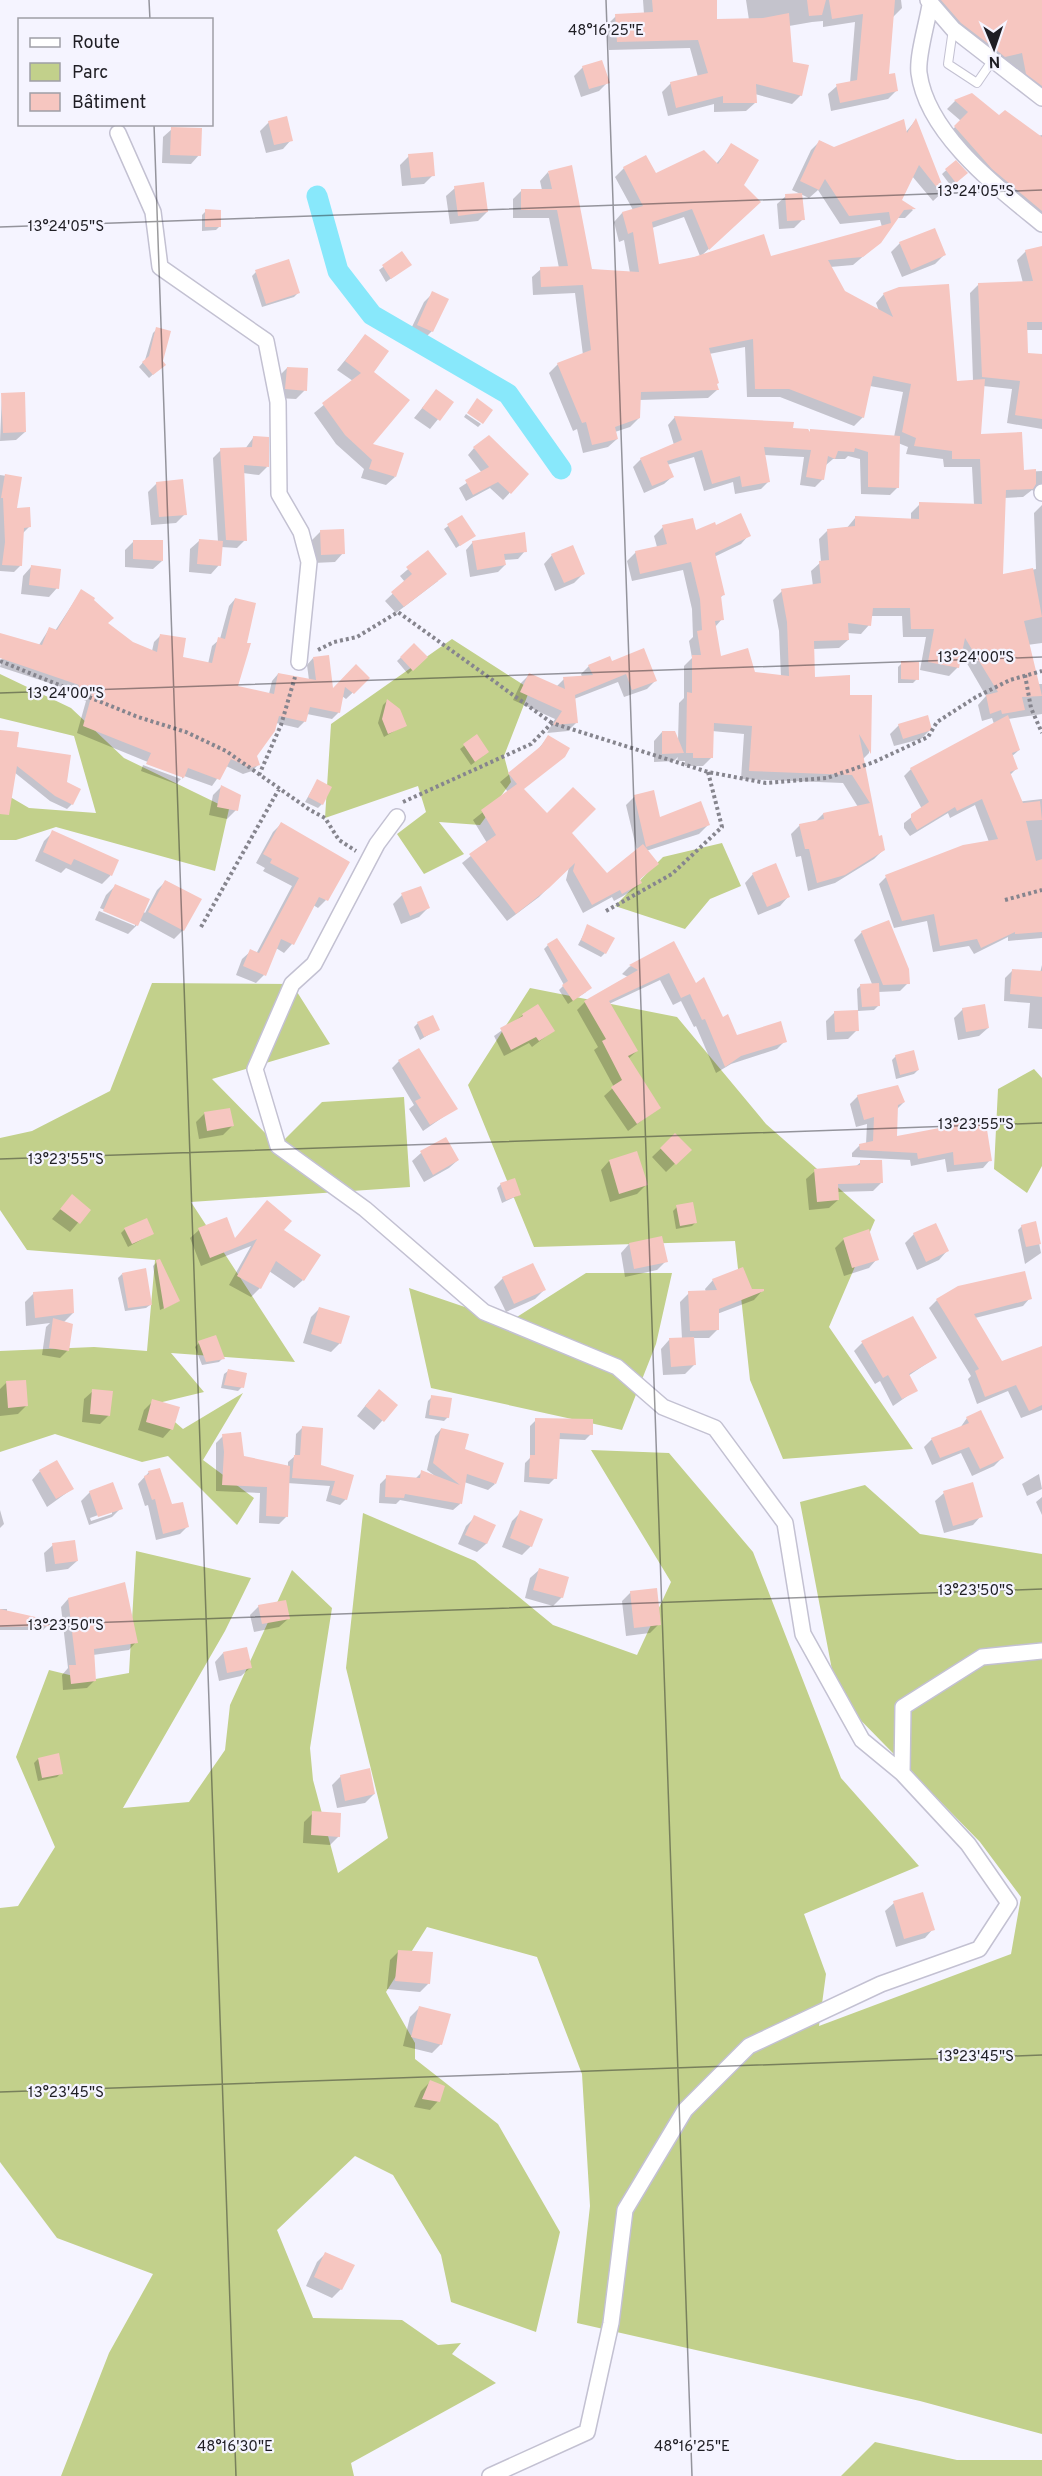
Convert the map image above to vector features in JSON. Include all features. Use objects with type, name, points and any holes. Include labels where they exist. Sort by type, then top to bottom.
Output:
[{"type":"street","points":[[929,3],[953,29],[1042,98]]},
{"type":"street","points":[[929,3],[918,72],[928,108],[996,189],[1042,224]]},
{"type":"street","points":[[118,133],[153,212],[160,267],[266,341],[278,402],[279,494],[302,532],[309,562],[299,662]]},
{"type":"street","points":[[397,817],[377,844],[314,964],[292,984],[255,1069],[278,1146],[365,1209],[483,1312],[617,1367],[663,1407],[715,1428],[785,1523],[803,1634],[862,1740],[902,1773],[968,1844],[1009,1903],[979,1949],[881,1984],[749,2046],[685,2110],[625,2210],[611,2323],[587,2432],[490,2476]]},
{"type":"street","points":[[902,1773],[903,1707],[982,1658],[1042,1651]]},
{"type":"lane","points":[[953,29],[948,64],[977,83],[992,61]]},
{"type":"path","points":[[259,775],[281,725],[299,662],[334,642],[373,629],[398,612],[552,723],[708,772],[766,783],[827,778],[874,762],[928,737],[940,719],[976,697],[1025,675],[1042,671]]},
{"type":"path","points":[[0,661],[138,717],[186,732],[226,751],[325,818],[339,840],[370,859]]},
{"type":"path","points":[[1025,675],[1031,708],[1042,734]]},
{"type":"path","points":[[397,817],[404,802],[531,744],[552,723]]},
{"type":"path","points":[[606,911],[672,874],[722,827],[708,772]]},
{"type":"path","points":[[201,927],[279,789]]},
{"type":"path","points":[[1005,900],[1042,890]]},
{"type":"green space","points":[[452,639],[530,689],[504,756],[511,782],[480,825],[439,822],[464,854],[424,874],[397,834],[426,812],[418,786],[325,818],[331,724]]},
{"type":"green space","points":[[0,674],[71,708],[124,758],[229,809],[215,871],[56,827],[16,840],[0,840],[0,791],[29,808],[96,813],[74,736],[0,718]]},
{"type":"green space","points":[[722,843],[741,886],[710,899],[685,929],[615,906],[663,857]]},
{"type":"green space","points":[[152,983],[292,984],[330,1044],[212,1079],[278,1146],[322,1102],[404,1097],[410,1187],[191,1202],[295,1362],[171,1353],[204,1392],[154,1404],[183,1429],[243,1393],[203,1460],[254,1498],[237,1525],[168,1456],[142,1462],[55,1434],[0,1452],[0,1351],[94,1347],[147,1351],[155,1260],[27,1250],[0,1210],[0,1138],[32,1131],[110,1091]]},
{"type":"green space","points":[[530,988],[677,1017],[766,1124],[875,1220],[829,1327],[913,1449],[783,1459],[750,1380],[735,1241],[534,1247],[468,1085]]},
{"type":"green space","points":[[1034,1069],[1042,1078],[1042,1166],[1027,1193],[994,1169],[998,1089]]},
{"type":"green space","points":[[586,1273],[672,1273],[656,1344],[622,1430],[431,1388],[409,1288],[509,1322]]},
{"type":"green space","points":[[591,1450],[669,1453],[753,1552],[841,1778],[919,1866],[804,1914],[826,1974],[819,2026],[1011,1954],[1021,1897],[980,1842],[837,1696],[800,1502],[865,1485],[920,1534],[1042,1554],[1042,2434],[920,2401],[577,2323],[590,2206],[582,2074],[537,1957],[427,1927],[386,1992],[415,2043],[415,2059],[498,2124],[560,2232],[536,2332],[451,2302],[441,2255],[393,2175],[355,2156],[277,2230],[313,2318],[402,2320],[438,2345],[461,2343],[452,2354],[496,2383],[351,2463],[354,2476],[61,2476],[109,2353],[153,2274],[57,2238],[0,2162],[0,1908],[18,1906],[55,1847],[16,1757],[49,1670],[90,1680],[129,1673],[136,1551],[251,1578],[225,1631],[123,1808],[189,1802],[225,1750],[230,1705],[292,1570],[332,1608],[310,1748],[313,1780],[338,1873],[388,1838],[346,1668],[363,1513],[475,1561],[553,1625],[637,1655],[671,1582]]},
{"type":"green space","points":[[875,2442],[957,2460],[1042,2460],[1042,2476],[841,2476]]},
{"type":"building","points":[[652,0],[717,0],[717,19],[763,18],[789,13],[793,62],[809,65],[802,96],[756,84],[757,103],[723,103],[723,96],[676,108],[670,82],[708,73],[698,40],[617,42],[615,14],[653,12]]},
{"type":"building","points":[[807,0],[826,0],[822,15],[809,16]]},
{"type":"building","points":[[829,0],[895,0],[889,74],[895,73],[898,91],[840,103],[836,84],[857,80],[863,14],[832,19]]},
{"type":"building","points":[[941,0],[1042,0],[1042,86],[1026,74],[1022,53],[1005,57],[994,48],[993,44],[990,45],[961,23]]},
{"type":"building","points":[[602,60],[610,83],[589,89],[582,66]]},
{"type":"building","points":[[972,93],[999,115],[1005,110],[1042,137],[1042,211],[992,169],[954,126],[968,112],[954,100]]},
{"type":"building","points":[[287,116],[293,141],[274,145],[268,121]]},
{"type":"building","points":[[916,118],[945,192],[942,194],[919,165],[902,200],[916,209],[904,210],[881,243],[863,257],[828,260],[845,291],[893,317],[883,293],[899,287],[949,284],[957,381],[985,379],[981,434],[1022,432],[1024,470],[1036,469],[1036,484],[1033,489],[1006,490],[1003,574],[1033,568],[1042,617],[1024,621],[1042,696],[1022,697],[1025,710],[1002,714],[1001,710],[990,714],[986,695],[998,692],[965,638],[959,668],[928,662],[934,629],[911,629],[910,608],[873,608],[871,626],[848,623],[849,640],[814,641],[815,677],[850,675],[850,695],[872,695],[871,754],[859,734],[879,836],[882,835],[885,850],[845,875],[817,883],[809,849],[805,849],[799,824],[824,819],[823,813],[870,803],[852,775],[749,771],[752,726],[714,723],[713,758],[693,758],[693,753],[686,753],[687,692],[692,693],[692,655],[701,655],[697,631],[702,630],[700,599],[691,562],[640,574],[635,551],[667,544],[662,525],[693,518],[696,530],[715,522],[716,525],[741,513],[751,536],[715,553],[725,595],[721,596],[724,620],[715,621],[721,656],[748,648],[755,672],[789,676],[787,622],[781,589],[821,583],[819,561],[829,560],[827,529],[855,526],[855,516],[919,519],[919,502],[982,504],[980,459],[952,459],[952,451],[914,446],[916,438],[902,432],[911,384],[873,376],[864,418],[789,389],[755,389],[753,339],[709,348],[719,390],[641,392],[640,418],[615,427],[618,439],[592,445],[586,422],[582,423],[557,363],[591,350],[583,285],[541,287],[540,267],[568,266],[557,210],[521,210],[521,189],[552,189],[548,171],[572,165],[592,269],[639,272],[633,232],[628,234],[622,212],[643,206],[623,167],[646,155],[656,173],[704,150],[718,164],[731,143],[759,160],[744,185],[761,202],[709,250],[692,209],[652,222],[659,264],[694,257],[764,234],[771,256],[891,223],[889,212],[849,216],[825,179],[819,190],[800,181],[819,140],[834,147],[904,119],[907,133]]},
{"type":"building","points":[[171,127],[202,128],[201,156],[170,155]]},
{"type":"building","points":[[433,152],[435,176],[411,178],[408,154]]},
{"type":"building","points":[[956,160],[968,173],[956,183],[945,169]]},
{"type":"building","points":[[484,182],[488,212],[458,216],[454,186]]},
{"type":"building","points":[[802,193],[805,220],[787,221],[785,194]]},
{"type":"building","points":[[205,209],[221,210],[221,227],[205,227]]},
{"type":"building","points":[[935,228],[946,255],[911,270],[899,242]]},
{"type":"building","points":[[1042,246],[1042,322],[1027,322],[1028,353],[1042,354],[1042,419],[1015,415],[1020,381],[982,377],[978,283],[1033,281],[1025,250]]},
{"type":"building","points":[[402,251],[412,265],[391,279],[382,265]]},
{"type":"building","points":[[289,259],[300,293],[266,304],[255,270]]},
{"type":"building","points":[[432,291],[449,299],[433,332],[417,325]]},
{"type":"building","points":[[156,327],[171,331],[163,361],[166,365],[153,375],[142,362],[149,356]]},
{"type":"building","points":[[365,334],[389,351],[374,372],[410,400],[373,444],[404,453],[396,477],[369,469],[372,460],[345,435],[322,403],[361,373],[345,361]]},
{"type":"building","points":[[287,367],[308,368],[307,391],[285,389]]},
{"type":"building","points":[[436,389],[454,402],[440,421],[422,408]]},
{"type":"building","points":[[25,392],[26,432],[3,433],[1,393]]},
{"type":"building","points":[[477,398],[493,410],[483,424],[467,413]]},
{"type":"building","points":[[674,416],[794,422],[793,428],[808,429],[810,432],[810,429],[900,436],[899,488],[868,487],[868,452],[855,448],[854,452],[838,451],[835,459],[828,456],[824,480],[806,477],[811,450],[764,447],[770,482],[742,487],[740,476],[712,484],[702,450],[667,461],[674,477],[652,486],[640,458],[682,440]]},
{"type":"building","points":[[489,435],[529,474],[511,494],[498,482],[473,495],[465,480],[489,467],[473,447]]},
{"type":"building","points":[[253,436],[269,437],[269,467],[244,465],[247,541],[226,540],[220,448],[252,447]]},
{"type":"building","points":[[5,474],[22,477],[17,508],[30,507],[31,527],[24,528],[22,566],[2,565],[5,542],[3,498],[1,498]]},
{"type":"building","points":[[183,479],[187,515],[159,517],[156,482]]},
{"type":"building","points":[[462,515],[476,536],[460,546],[447,524]]},
{"type":"building","points":[[344,529],[345,554],[321,555],[320,530]]},
{"type":"building","points":[[525,532],[527,552],[504,554],[506,565],[477,570],[472,541]]},
{"type":"building","points":[[199,539],[223,541],[221,566],[197,564]]},
{"type":"building","points":[[133,540],[163,540],[163,561],[133,559]]},
{"type":"building","points":[[573,545],[585,574],[564,583],[551,554]]},
{"type":"building","points":[[428,550],[447,574],[404,607],[391,592],[412,574],[406,567]]},
{"type":"building","points":[[31,565],[61,569],[59,589],[29,585]]},
{"type":"building","points":[[81,589],[95,598],[94,600],[114,618],[108,623],[133,642],[157,652],[160,634],[186,638],[183,657],[212,663],[218,637],[225,639],[235,598],[256,603],[247,643],[251,643],[238,686],[274,694],[278,673],[316,680],[313,657],[329,655],[333,688],[356,664],[370,678],[354,694],[345,687],[340,713],[310,707],[306,722],[279,716],[275,731],[257,756],[260,765],[250,768],[231,759],[220,780],[188,768],[184,778],[146,764],[151,753],[83,726],[92,694],[78,688],[79,685],[0,658],[0,633],[42,645],[49,627],[57,630]]},
{"type":"building","points":[[414,643],[428,657],[413,671],[400,657]]},
{"type":"building","points":[[644,648],[657,681],[632,690],[626,674],[575,695],[578,723],[553,725],[562,711],[520,692],[529,673],[565,689],[563,677],[593,675],[588,665],[610,656],[612,661]]},
{"type":"building","points":[[901,661],[919,662],[919,680],[901,679]]},
{"type":"building","points":[[387,699],[400,709],[407,726],[388,734],[382,719]]},
{"type":"building","points":[[928,715],[932,730],[903,739],[898,724]]},
{"type":"building","points":[[1008,715],[1020,750],[1012,753],[1018,769],[1010,772],[1023,803],[1040,801],[1042,820],[1026,821],[1036,861],[1042,859],[1042,932],[1015,934],[1015,932],[981,948],[977,939],[940,946],[934,914],[902,921],[885,875],[963,845],[998,839],[982,799],[957,811],[955,807],[917,830],[911,820],[911,814],[929,802],[910,768]]},
{"type":"building","points":[[0,730],[19,732],[17,747],[71,755],[67,782],[81,789],[73,805],[55,796],[17,766],[9,815],[0,814]]},
{"type":"building","points":[[662,731],[675,731],[684,753],[662,754]]},
{"type":"building","points":[[477,734],[489,752],[475,762],[463,744]]},
{"type":"building","points":[[548,735],[570,748],[565,757],[524,789],[547,813],[573,787],[596,809],[572,833],[607,873],[643,844],[659,864],[640,879],[642,883],[622,894],[620,890],[592,905],[573,871],[575,863],[549,888],[516,914],[469,854],[496,835],[481,810],[517,784],[508,773],[541,746]]},
{"type":"building","points":[[317,779],[332,787],[323,805],[308,797]]},
{"type":"building","points":[[221,785],[241,795],[238,811],[217,807]]},
{"type":"building","points":[[654,790],[660,817],[701,801],[710,825],[646,847],[634,795]]},
{"type":"building","points":[[281,822],[350,862],[328,901],[319,897],[294,945],[281,939],[266,976],[243,966],[250,949],[259,953],[299,878],[270,863],[272,859],[263,854]]},
{"type":"building","points":[[52,830],[119,860],[112,876],[74,859],[71,865],[43,852]]},
{"type":"building","points":[[776,863],[790,897],[767,907],[752,873]]},
{"type":"building","points":[[165,880],[202,899],[184,931],[148,912]]},
{"type":"building","points":[[115,884],[150,899],[138,926],[103,911]]},
{"type":"building","points":[[421,886],[430,908],[410,916],[401,893]]},
{"type":"building","points":[[889,920],[909,969],[910,984],[883,985],[861,931]]},
{"type":"building","points":[[587,924],[615,938],[606,954],[581,940]]},
{"type":"building","points":[[557,938],[592,988],[573,1001],[562,985],[568,981],[547,944]]},
{"type":"building","points":[[674,941],[696,983],[704,977],[723,1017],[728,1014],[737,1035],[781,1021],[787,1042],[741,1056],[725,1067],[705,1019],[702,1020],[690,994],[681,998],[669,973],[609,1001],[638,1051],[628,1056],[661,1108],[637,1124],[611,1087],[622,1080],[602,1041],[606,1039],[584,1001],[638,970],[629,965]]},
{"type":"building","points":[[1012,969],[1042,971],[1042,997],[1010,994]]},
{"type":"building","points":[[879,983],[880,1006],[862,1007],[860,984]]},
{"type":"building","points":[[538,1004],[555,1031],[539,1041],[536,1037],[511,1050],[500,1028],[523,1016],[522,1014]]},
{"type":"building","points":[[985,1004],[989,1028],[966,1032],[962,1008]]},
{"type":"building","points":[[858,1010],[859,1031],[835,1032],[834,1011]]},
{"type":"building","points":[[433,1015],[440,1030],[424,1037],[417,1022]]},
{"type":"building","points":[[419,1048],[458,1109],[430,1125],[415,1101],[421,1098],[398,1060]]},
{"type":"building","points":[[914,1050],[919,1070],[900,1075],[895,1055]]},
{"type":"building","points":[[898,1085],[905,1102],[898,1105],[897,1136],[950,1126],[950,1121],[985,1117],[992,1161],[954,1165],[953,1152],[918,1159],[917,1153],[860,1150],[859,1144],[873,1141],[874,1117],[864,1120],[857,1095]]},
{"type":"building","points":[[230,1108],[234,1126],[207,1131],[204,1112]]},
{"type":"building","points":[[675,1133],[692,1150],[676,1165],[660,1148]]},
{"type":"building","points":[[446,1137],[459,1160],[433,1175],[420,1151]]},
{"type":"building","points":[[637,1151],[648,1185],[619,1194],[609,1160]]},
{"type":"building","points":[[860,1160],[882,1160],[883,1183],[838,1184],[839,1200],[817,1202],[814,1169],[860,1165]]},
{"type":"building","points":[[515,1178],[521,1195],[506,1200],[500,1183]]},
{"type":"building","points":[[72,1194],[91,1210],[80,1224],[60,1209]]},
{"type":"building","points":[[267,1200],[292,1221],[284,1230],[321,1255],[304,1281],[276,1261],[261,1289],[237,1276],[257,1239],[210,1258],[198,1228],[227,1217],[235,1238]]},
{"type":"building","points":[[693,1202],[697,1223],[680,1226],[676,1205]]},
{"type":"building","points":[[147,1218],[154,1234],[132,1244],[124,1228]]},
{"type":"building","points":[[1036,1221],[1041,1244],[1026,1247],[1021,1225]]},
{"type":"building","points":[[936,1223],[949,1251],[926,1262],[913,1233]]},
{"type":"building","points":[[869,1229],[879,1260],[852,1268],[843,1238]]},
{"type":"building","points":[[662,1236],[668,1262],[634,1269],[629,1243]]},
{"type":"building","points":[[160,1259],[180,1301],[164,1309],[156,1260]]},
{"type":"building","points":[[533,1263],[546,1290],[514,1304],[502,1277]]},
{"type":"building","points":[[743,1267],[752,1289],[764,1289],[764,1291],[719,1309],[719,1330],[690,1331],[688,1291],[717,1290],[712,1279]]},
{"type":"building","points":[[146,1268],[152,1305],[128,1308],[122,1273]]},
{"type":"building","points":[[1025,1271],[1032,1299],[974,1314],[1002,1361],[1042,1346],[1042,1405],[1029,1411],[1016,1385],[985,1397],[975,1371],[979,1369],[936,1299],[958,1286]]},
{"type":"building","points":[[73,1289],[74,1313],[35,1318],[33,1292]]},
{"type":"building","points":[[319,1307],[350,1316],[341,1344],[311,1334]]},
{"type":"building","points":[[913,1316],[937,1358],[909,1374],[918,1391],[902,1399],[888,1375],[883,1378],[861,1341]]},
{"type":"building","points":[[53,1318],[73,1324],[69,1351],[49,1348]]},
{"type":"building","points":[[216,1335],[225,1359],[206,1362],[198,1341]]},
{"type":"building","points":[[694,1337],[696,1365],[671,1367],[669,1338]]},
{"type":"building","points":[[228,1369],[247,1373],[244,1388],[224,1385]]},
{"type":"building","points":[[26,1380],[28,1406],[8,1408],[6,1381]]},
{"type":"building","points":[[92,1389],[113,1391],[110,1416],[90,1414]]},
{"type":"building","points":[[379,1389],[398,1405],[384,1422],[365,1406]]},
{"type":"building","points":[[431,1395],[452,1398],[449,1418],[429,1415]]},
{"type":"building","points":[[152,1399],[180,1407],[173,1430],[146,1422]]},
{"type":"building","points":[[981,1410],[1004,1458],[980,1469],[969,1447],[940,1458],[931,1438],[969,1423],[966,1417]]},
{"type":"building","points":[[535,1418],[593,1419],[593,1435],[560,1433],[557,1479],[529,1477],[530,1455],[535,1455]]},
{"type":"building","points":[[302,1426],[323,1428],[321,1465],[354,1475],[347,1500],[331,1495],[335,1481],[292,1478],[294,1455],[300,1455]]},
{"type":"building","points":[[441,1428],[469,1434],[465,1449],[504,1463],[496,1484],[467,1474],[462,1504],[405,1494],[404,1498],[385,1497],[386,1475],[420,1478],[421,1470],[460,1485],[433,1463]]},
{"type":"building","points":[[241,1432],[244,1456],[290,1466],[288,1517],[266,1516],[267,1487],[222,1485],[224,1452],[222,1434]]},
{"type":"building","points":[[57,1460],[74,1489],[56,1499],[39,1470]]},
{"type":"building","points":[[160,1468],[172,1504],[183,1502],[189,1527],[163,1534],[155,1499],[152,1500],[144,1476],[149,1474],[148,1471]]},
{"type":"building","points":[[113,1482],[123,1509],[98,1517],[89,1491]]},
{"type":"building","points":[[973,1482],[983,1517],[953,1526],[943,1491]]},
{"type":"building","points":[[520,1510],[543,1519],[532,1547],[510,1538]]},
{"type":"building","points":[[474,1515],[496,1525],[487,1544],[465,1535]]},
{"type":"building","points":[[75,1540],[78,1561],[55,1564],[52,1543]]},
{"type":"building","points":[[539,1568],[569,1577],[563,1598],[533,1590]]},
{"type":"building","points":[[125,1582],[138,1643],[94,1649],[96,1681],[71,1684],[69,1665],[76,1665],[68,1598]]},
{"type":"building","points":[[657,1588],[661,1625],[634,1628],[630,1591]]},
{"type":"building","points":[[286,1600],[290,1619],[262,1624],[258,1605]]},
{"type":"building","points":[[0,1609],[49,1620],[49,1626],[0,1627]]},
{"type":"building","points":[[247,1647],[252,1668],[227,1673],[223,1652]]},
{"type":"building","points":[[59,1753],[63,1774],[42,1778],[38,1758]]},
{"type":"building","points":[[370,1768],[375,1794],[345,1801],[340,1775]]},
{"type":"building","points":[[312,1811],[341,1813],[340,1837],[311,1835]]},
{"type":"building","points":[[923,1892],[935,1930],[904,1939],[893,1901]]},
{"type":"building","points":[[398,1950],[433,1952],[430,1984],[395,1981]]},
{"type":"building","points":[[419,2006],[451,2014],[442,2045],[411,2037]]},
{"type":"building","points":[[430,2080],[445,2086],[440,2102],[422,2099]]},
{"type":"building","points":[[325,2252],[355,2265],[342,2290],[314,2277]]},
{"type":"waterway","points":[[317,196],[338,271],[372,315],[508,394],[561,469]]}]
